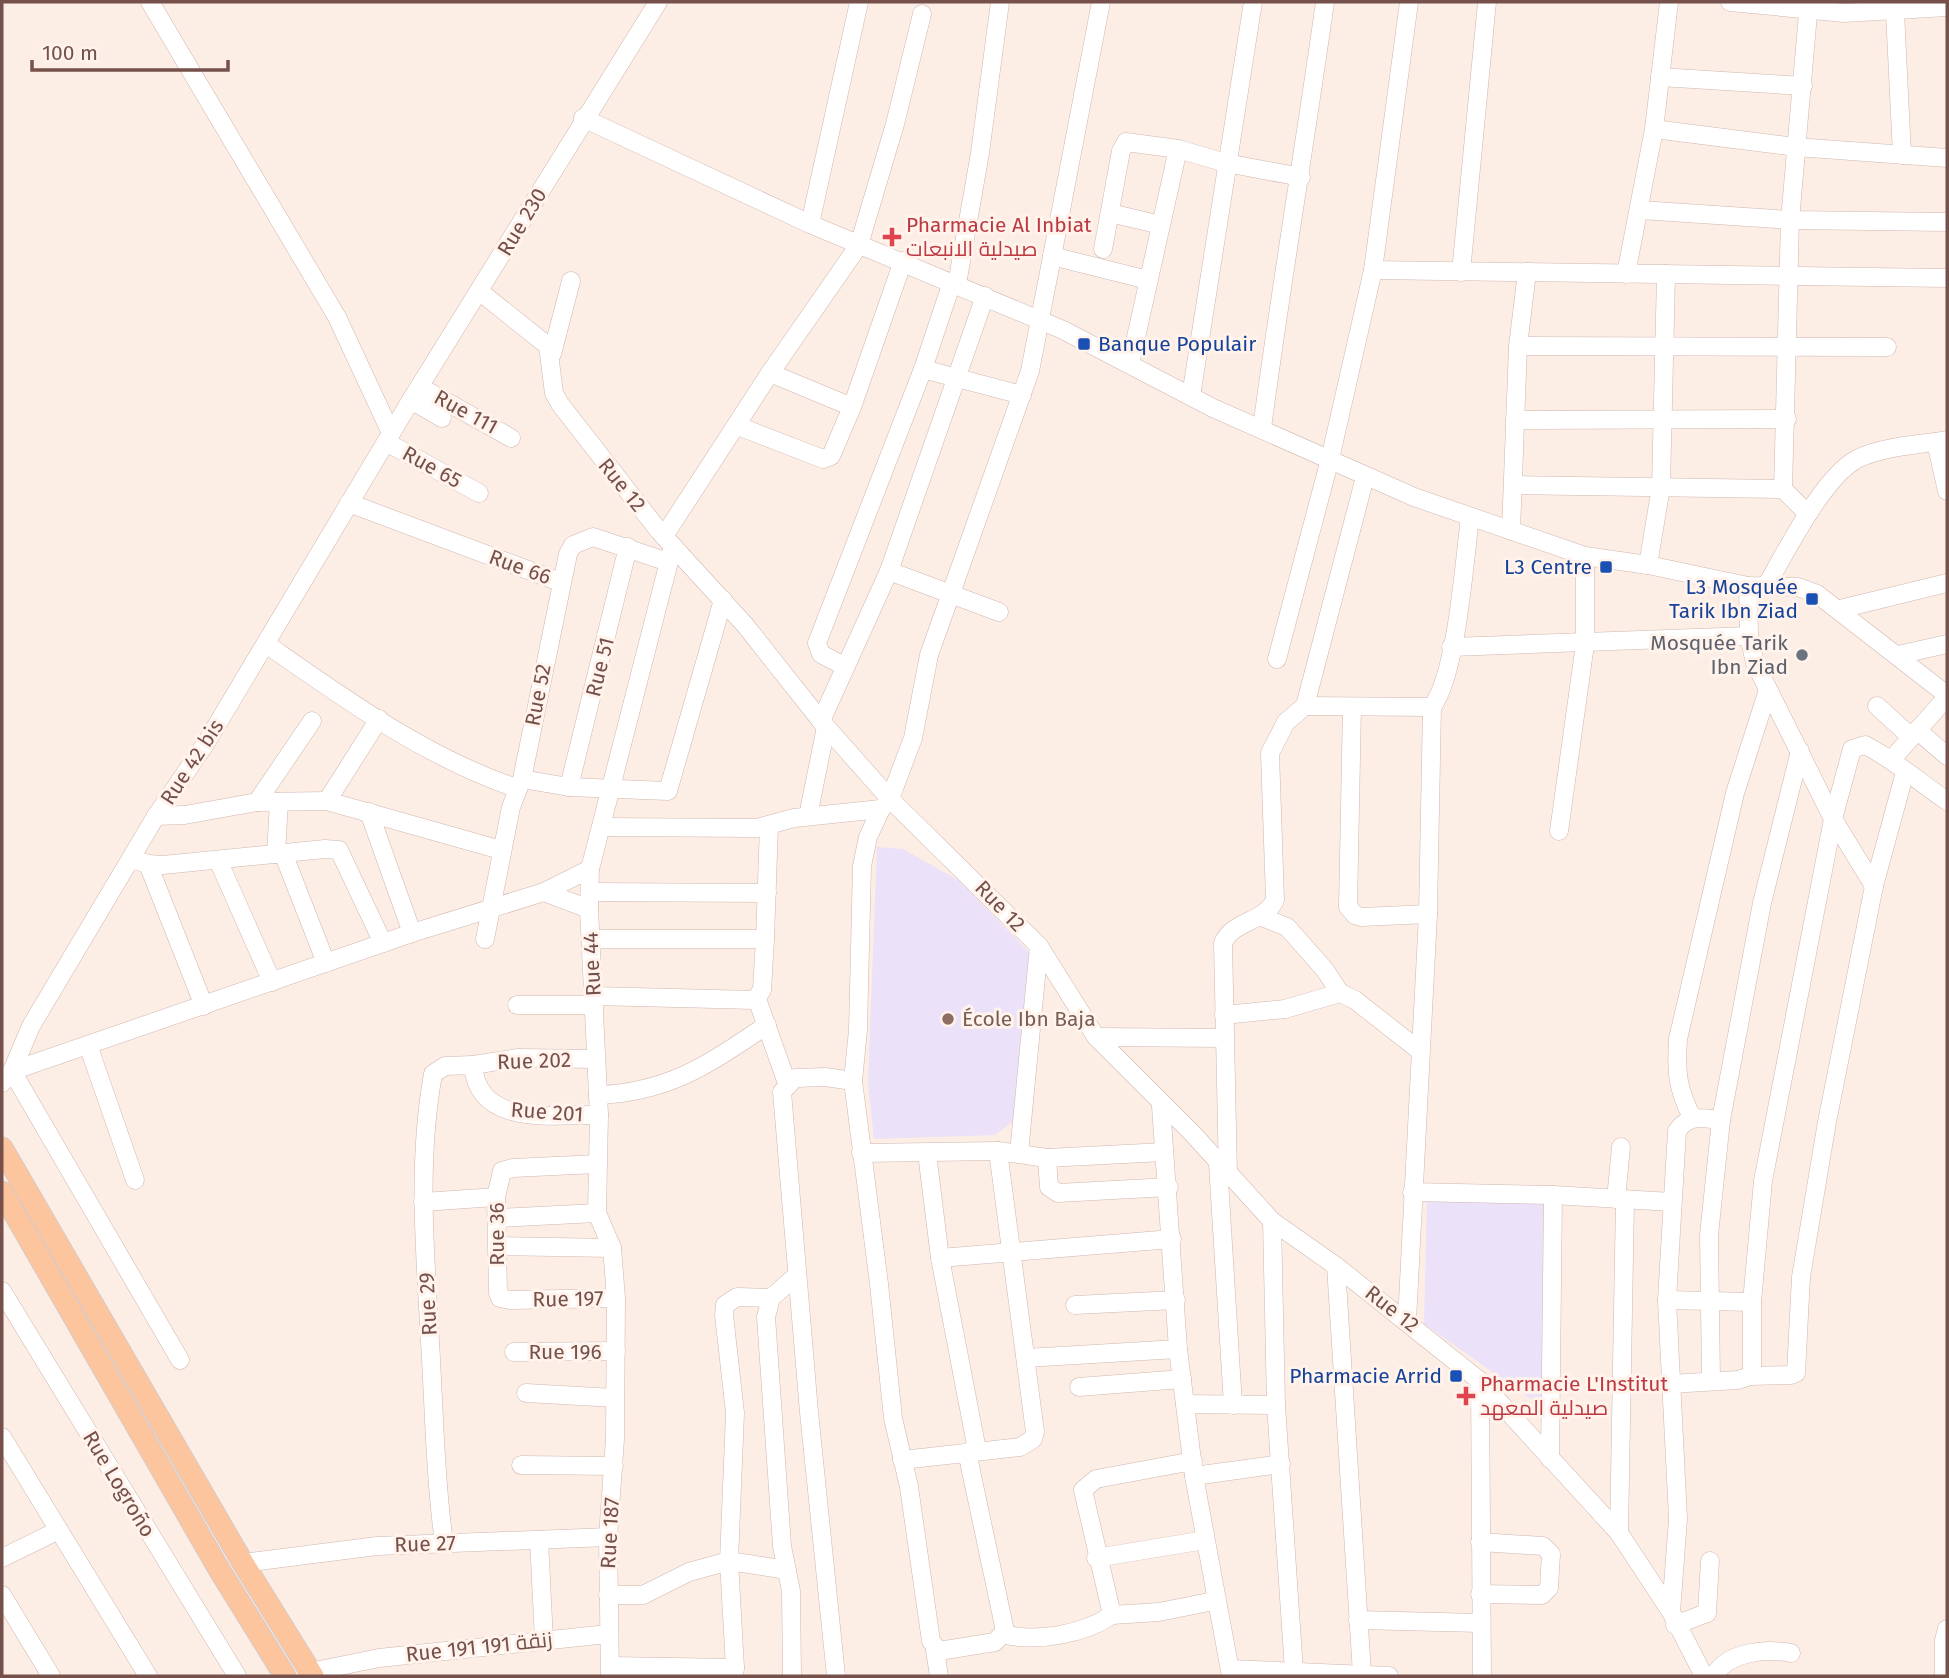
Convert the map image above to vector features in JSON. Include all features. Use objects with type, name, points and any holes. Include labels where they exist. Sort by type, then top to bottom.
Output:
[{"type":"main road","points":[[2,1149],[243,1563],[311,1674]]},
{"type":"main road","points":[[2,1192],[220,1571],[285,1676]]},
{"type":"street","points":[[150,2],[337,317],[388,437]]},
{"type":"street","name":"Rue 230","points":[[388,437],[583,118],[658,2]]},
{"type":"street","points":[[810,224],[859,2]]},
{"type":"street","points":[[845,666],[821,654],[817,643],[954,283],[980,153],[1000,2]]},
{"type":"street","points":[[939,1676],[931,1642],[909,1487],[893,1418],[853,1081],[858,1030],[862,866],[868,837],[886,804],[914,738],[929,654],[1030,371],[1101,2]]},
{"type":"street","points":[[1191,396],[1253,2]]},
{"type":"street","points":[[1262,428],[1283,269],[1301,177],[1325,2]]},
{"type":"street","points":[[1277,659],[1330,459],[1373,271],[1409,2]]},
{"type":"street","points":[[1461,272],[1487,2]]},
{"type":"street","points":[[1626,274],[1654,129],[1669,2]]},
{"type":"street","points":[[1730,2],[1895,12],[1947,7]]},
{"type":"street","points":[[1783,489],[1787,419],[1790,220],[1809,6]]},
{"type":"street","points":[[1895,12],[1902,155]]},
{"type":"street","name":"Rue 44","points":[[614,1394],[616,1298],[611,1248],[597,1213],[599,1115],[590,869],[668,548],[770,373],[859,245],[895,124],[922,14]]},
{"type":"street","points":[[1660,76],[1803,86]]},
{"type":"street","points":[[583,118],[810,224],[1040,320],[1191,396],[1365,477],[1470,518],[1585,556],[1648,565],[1748,586],[1798,587],[1817,594],[1840,609],[1947,696],[1914,734],[1899,765],[1827,1122],[1801,1277],[1796,1373],[1791,1376],[1750,1376],[1738,1380],[1711,1379],[1670,1384]]},
{"type":"street","points":[[1654,129],[1796,147],[1947,158]]},
{"type":"street","points":[[1103,249],[1124,144],[1178,149],[1226,163],[1301,177]]},
{"type":"street","points":[[1130,364],[1178,149]]},
{"type":"street","points":[[1640,210],[1790,220],[1947,222]]},
{"type":"street","points":[[1110,213],[1161,225]]},
{"type":"street","points":[[1052,256],[1148,280]]},
{"type":"street","points":[[738,426],[825,459],[833,453],[903,261]]},
{"type":"street","points":[[1373,271],[1947,278]]},
{"type":"street","points":[[1511,531],[1518,346],[1527,272]]},
{"type":"street","points":[[1648,565],[1661,487],[1666,274]]},
{"type":"street","points":[[552,354],[571,281]]},
{"type":"street","points":[[479,291],[541,337],[552,354]]},
{"type":"street","points":[[808,816],[823,724],[845,666],[889,571],[985,296]]},
{"type":"street","points":[[1518,346],[1887,347]]},
{"type":"street","name":"Rue 12","points":[[552,354],[554,393],[578,430],[668,548],[723,600],[886,804],[1039,946],[1096,1037],[1161,1106],[1193,1134],[1272,1221],[1336,1266],[1480,1381],[1619,1533],[1673,1619],[1704,1676]]},
{"type":"street","points":[[923,369],[1022,395]]},
{"type":"street","points":[[770,373],[852,407]]},
{"type":"street","points":[[415,393],[442,418]]},
{"type":"street","name":"Rue 111","points":[[415,393],[511,438]]},
{"type":"street","points":[[1515,420],[1787,419]]},
{"type":"street","name":"Rue 65","points":[[388,437],[479,493]]},
{"type":"street","name":"Rue 42 bis","points":[[7,1077],[31,1026],[139,861],[156,816],[266,644],[388,437]]},
{"type":"street","points":[[1766,586],[1808,514],[1845,468],[1857,459],[1942,441],[1947,491]]},
{"type":"street","points":[[1233,1405],[1223,1169],[1223,943],[1231,931],[1262,917],[1271,908],[1277,894],[1270,752],[1286,722],[1305,706],[1365,477]]},
{"type":"street","points":[[1514,485],[1783,489],[1808,514]]},
{"type":"street","name":"Rue 66","points":[[349,503],[560,582],[570,549],[580,541],[593,537],[628,547],[668,548]]},
{"type":"street","points":[[1407,1321],[1428,914],[1432,707],[1442,689],[1451,647],[1470,518]]},
{"type":"street","name":"Rue 51","points":[[569,787],[600,671],[628,547]]},
{"type":"street","points":[[1559,831],[1586,644],[1585,556]]},
{"type":"street","points":[[889,571],[999,612]]},
{"type":"street","name":"Rue 52","points":[[491,909],[501,850],[519,783],[560,582]]},
{"type":"street","points":[[1840,609],[1947,583]]},
{"type":"street","points":[[1748,586],[1749,636],[1755,663],[1833,819],[1874,886]]},
{"type":"street","points":[[266,644],[446,760],[519,783],[663,793],[671,787],[723,600]]},
{"type":"street","points":[[1451,647],[1749,636]]},
{"type":"street","points":[[1898,655],[1947,644]]},
{"type":"street","points":[[1692,1117],[1679,1094],[1676,1074],[1678,1039],[1735,793],[1768,690]]},
{"type":"street","points":[[1305,706],[1432,707]]},
{"type":"street","points":[[1877,706],[1947,756]]},
{"type":"street","points":[[1352,707],[1348,907],[1350,912],[1362,917],[1428,914]]},
{"type":"street","points":[[327,801],[379,719]]},
{"type":"street","points":[[257,802],[312,721]]},
{"type":"street","points":[[1750,1376],[1752,1302],[1763,1181],[1833,819],[1852,749],[1865,745],[1899,765],[1947,801]]},
{"type":"street","points":[[1711,1379],[1709,1235],[1721,1120],[1762,903],[1800,751]]},
{"type":"street","points":[[156,816],[185,815],[257,802],[327,801],[501,850]]},
{"type":"street","points":[[279,802],[279,853],[326,963]]},
{"type":"street","points":[[602,827],[745,829],[886,804]]},
{"type":"street","points":[[369,812],[412,933]]},
{"type":"street","points":[[757,999],[762,990],[769,825]]},
{"type":"street","points":[[204,1006],[139,861],[218,860],[325,849],[342,853],[383,943]]},
{"type":"street","points":[[218,860],[272,982]]},
{"type":"street","points":[[180,1360],[7,1077],[88,1045],[412,933],[544,892],[590,869]]},
{"type":"street","points":[[544,892],[590,900],[767,893]]},
{"type":"street","points":[[485,939],[491,909]]},
{"type":"street","points":[[1262,917],[1287,927],[1325,970],[1340,993],[1355,1000],[1420,1051]]},
{"type":"street","points":[[591,939],[765,939]]},
{"type":"street","points":[[1019,1153],[1039,946]]},
{"type":"street","points":[[1224,1015],[1285,1009],[1340,993]]},
{"type":"street","points":[[757,999],[788,1083]]},
{"type":"street","points":[[517,1005],[757,999]]},
{"type":"street","points":[[598,1095],[636,1093],[670,1082],[713,1060],[767,1025]]},
{"type":"street","points":[[1096,1037],[1224,1038]]},
{"type":"street","points":[[88,1045],[135,1180]]},
{"type":"street","name":"Rue 202","points":[[472,1065],[518,1058],[596,1059]]},
{"type":"street","name":"Rue 29","points":[[444,1543],[435,1478],[423,1202],[427,1111],[433,1074],[439,1068],[472,1065]]},
{"type":"street","name":"Rue 201","points":[[472,1065],[476,1083],[486,1100],[507,1112],[599,1115]]},
{"type":"street","points":[[836,1676],[782,1092],[794,1078],[825,1077],[853,1081]]},
{"type":"street","points":[[1161,1106],[1169,1187],[1178,1349],[1214,1601],[1230,1673],[1294,1671],[1389,1676]]},
{"type":"street","points":[[1710,1561],[1707,1613],[1673,1619],[1678,1519],[1667,1300],[1677,1131],[1683,1122],[1692,1117],[1721,1120]]},
{"type":"street","points":[[1619,1533],[1621,1147]]},
{"type":"street","points":[[861,1153],[998,1151],[1047,1158],[1164,1152]]},
{"type":"street","points":[[902,1460],[1020,1447],[1033,1439],[1035,1432],[1009,1251],[998,1151]]},
{"type":"street","points":[[927,1153],[940,1258],[1004,1620],[1003,1634],[995,1642],[935,1650]]},
{"type":"street","points":[[1047,1158],[1046,1181],[1049,1187],[1058,1193],[1169,1187]]},
{"type":"street","name":"Rue 36","points":[[520,1300],[504,1300],[498,1293],[496,1197],[502,1171],[522,1167],[597,1164]]},
{"type":"street","points":[[1412,1192],[1553,1195],[1672,1202]]},
{"type":"street","points":[[1550,1459],[1553,1195]]},
{"type":"street","points":[[423,1202],[496,1197]]},
{"type":"street","points":[[498,1218],[597,1213]]},
{"type":"street","points":[[1272,1221],[1276,1405],[1294,1671]]},
{"type":"street","points":[[940,1258],[1172,1239]]},
{"type":"street","points":[[498,1246],[611,1248]]},
{"type":"street","points":[[1336,1266],[1362,1674]]},
{"type":"street","points":[[792,1676],[791,1602],[782,1546],[766,1317],[772,1298],[797,1275]]},
{"type":"street","name":"Rue Logroño","points":[[2,1291],[237,1676]]},
{"type":"street","points":[[611,1671],[734,1672],[729,1561],[735,1413],[725,1305],[737,1297],[772,1298]]},
{"type":"street","name":"Rue 197","points":[[520,1300],[616,1298]]},
{"type":"street","points":[[1075,1305],[1176,1300]]},
{"type":"street","points":[[1667,1300],[1752,1302]]},
{"type":"street","points":[[1026,1358],[1178,1349]]},
{"type":"street","name":"Rue 196","points":[[514,1352],[616,1351]]},
{"type":"street","points":[[1079,1387],[1182,1379]]},
{"type":"street","points":[[1480,1381],[1482,1676]]},
{"type":"street","points":[[526,1393],[614,1394]]},
{"type":"street","name":"Rue 187","points":[[611,1671],[608,1634],[608,1537],[614,1466],[614,1394]]},
{"type":"street","points":[[1185,1404],[1276,1405]]},
{"type":"street","points":[[4,1446],[148,1676]]},
{"type":"street","points":[[1112,1615],[1082,1498],[1085,1485],[1096,1479],[1193,1468],[1281,1464]]},
{"type":"street","points":[[521,1465],[614,1466]]},
{"type":"street","points":[[2,1558],[59,1530]]},
{"type":"street","name":"Rue 27","points":[[243,1563],[343,1549],[608,1537]]},
{"type":"street","points":[[539,1540],[544,1640]]},
{"type":"street","points":[[1096,1558],[1205,1540]]},
{"type":"street","points":[[1480,1542],[1543,1546],[1551,1554],[1549,1588],[1546,1594],[1533,1597],[1480,1594]]},
{"type":"street","points":[[608,1595],[643,1595],[689,1572],[729,1561],[787,1570]]},
{"type":"street","points":[[2,1595],[51,1676]]},
{"type":"street","points":[[1003,1634],[1026,1639],[1042,1637],[1076,1629],[1112,1615],[1159,1612],[1214,1601]]},
{"type":"street","points":[[1358,1620],[1480,1623]]},
{"type":"street","points":[[1944,1673],[1944,1640],[1947,1629]]},
{"type":"street","name":"Rue 191 زنقة 191","points":[[311,1674],[379,1658],[608,1634]]},
{"type":"street","points":[[1714,1676],[1720,1664],[1735,1657],[1778,1650],[1791,1653]]},
{"type":"shaded area","name":"École Ibn Baja","points":[[877,847],[903,849],[958,880],[1032,955],[1015,1120],[995,1135],[874,1139],[868,1083]]},
{"type":"shaded area","points":[[1550,1198],[1541,1406],[1424,1324],[1427,1199]]},
{"type":"place","name":"Pharmacie Al Inbiat صيدلية الانبعات","points":[[892,237]]},
{"type":"place","name":"Banque Populair","points":[[1084,344]]},
{"type":"place","name":"L3 Centre","points":[[1606,567]]},
{"type":"place","name":"L3 Mosquée Tarik Ibn Ziad","points":[[1812,599]]},
{"type":"place","name":"Mosquée Tarik Ibn Ziad","points":[[1802,655]]},
{"type":"place","name":"École Ibn Baja","points":[[948,1019]]},
{"type":"place","name":"Pharmacie Arrid","points":[[1456,1376]]},
{"type":"place","name":"Pharmacie L'Institut صيدلية المعهد","points":[[1466,1396]]}]
